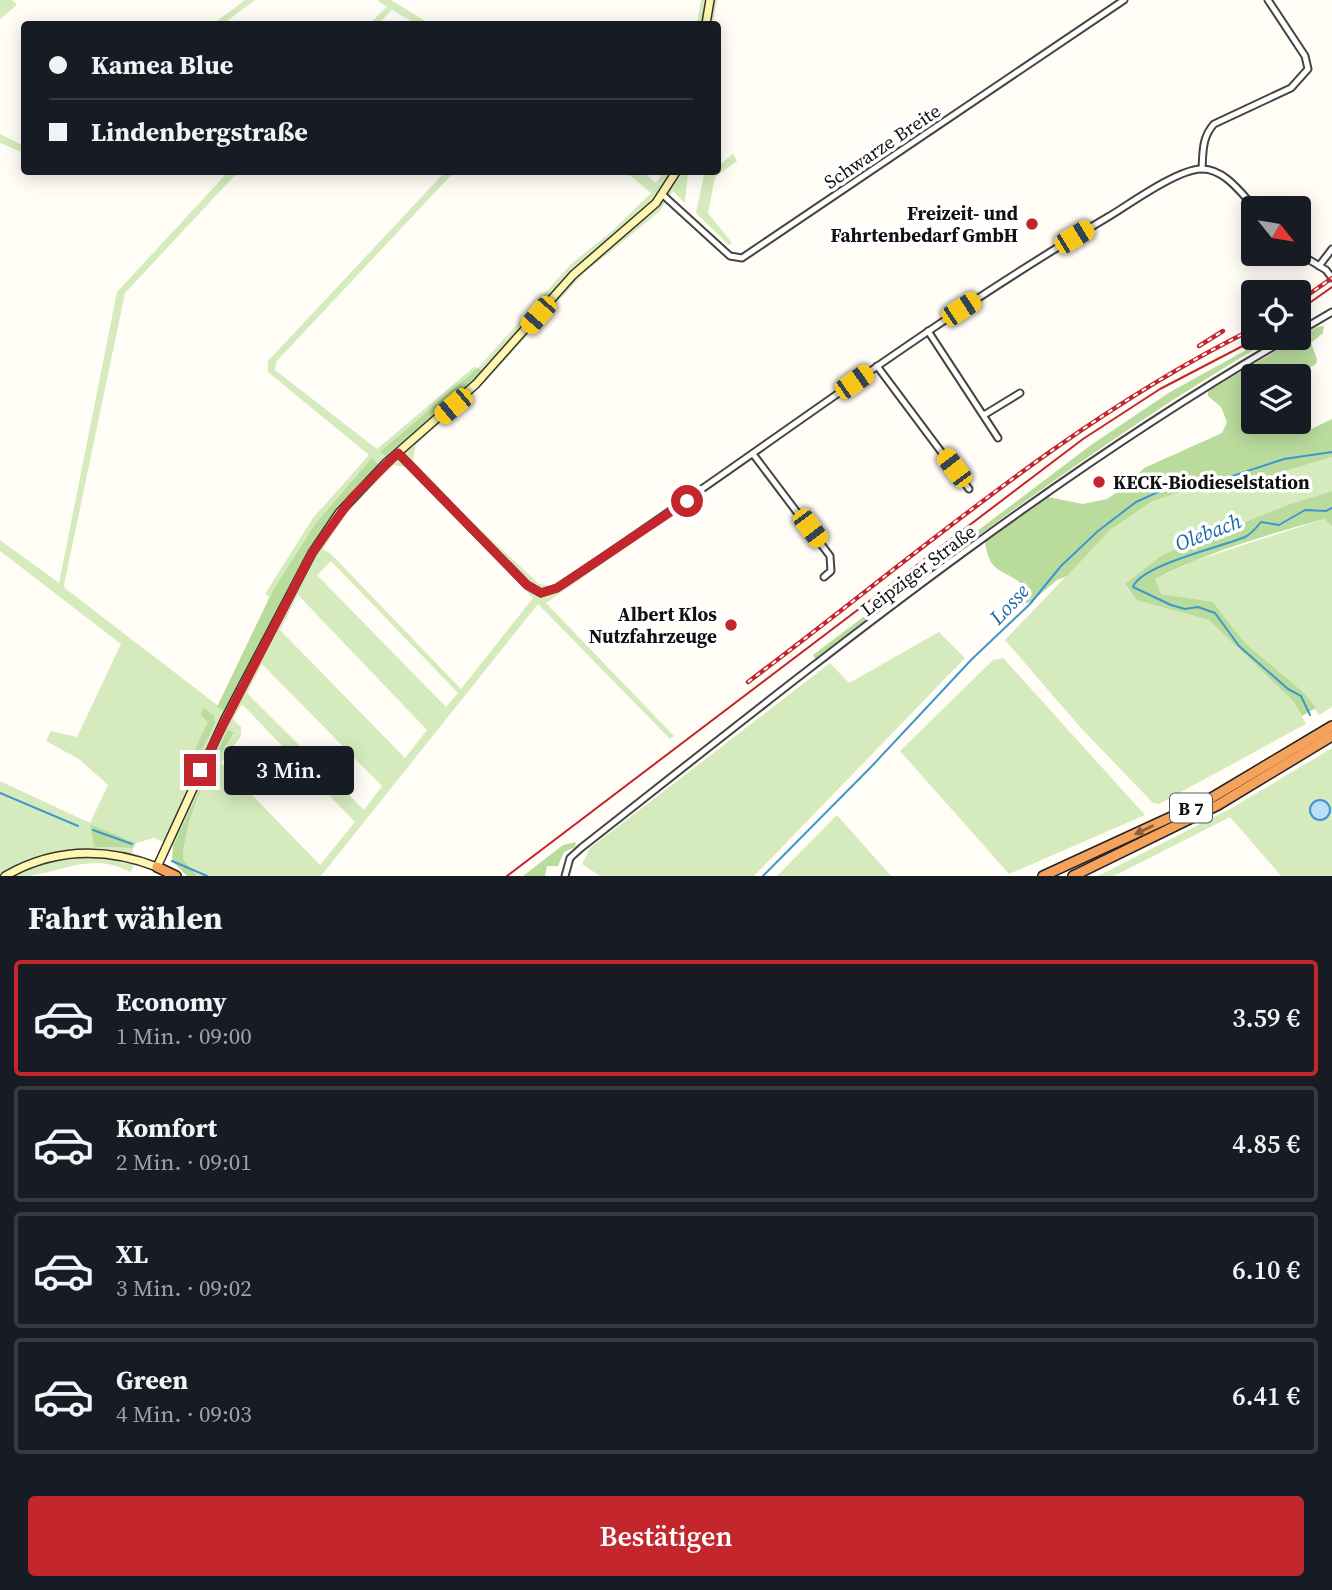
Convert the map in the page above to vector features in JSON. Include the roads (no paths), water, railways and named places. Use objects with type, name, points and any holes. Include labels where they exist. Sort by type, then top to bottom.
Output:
[{"type":"highway","name":"B 7","points":[[1043,876],[1208,800],[1332,726]]},
{"type":"highway","name":"B 7","points":[[1073,876],[1217,805],[1332,736]]},
{"type":"highway","points":[[155,872],[167,876]]},
{"type":"highway","points":[[155,872],[176,876]]},
{"type":"main road","points":[[706,21],[710,0]]},
{"type":"main road","points":[[5,876],[52,856],[90,852],[128,856],[155,872],[217,736],[312,553],[352,498],[476,384],[573,275],[663,195],[674,175]]},
{"type":"street","name":"Schwarze Breite","points":[[663,195],[730,256],[742,258],[1124,0]]},
{"type":"street","points":[[1202,169],[1203,147],[1208,131],[1214,124],[1291,88],[1308,69],[1305,56],[1268,0]]},
{"type":"street","points":[[398,453],[527,585],[541,593],[557,588],[928,331],[1036,260],[1155,190],[1202,169],[1213,170],[1226,178],[1243,196]]},
{"type":"street","points":[[1319,266],[1332,249]]},
{"type":"street","points":[[1311,261],[1332,278]]},
{"type":"street","points":[[1311,324],[1332,312]]},
{"type":"street","points":[[928,331],[998,438]]},
{"type":"street","name":"Leipziger Straße","points":[[566,876],[570,858],[581,848],[1048,492],[1191,394],[1267,350]]},
{"type":"street","points":[[877,366],[969,489]]},
{"type":"street","points":[[984,415],[1020,393]]},
{"type":"street","points":[[753,454],[831,556],[831,571],[824,577]]},
{"type":"water","points":[[1320,800],[1327,803],[1330,810],[1327,817],[1320,820],[1313,817],[1310,810],[1313,803]]},
{"type":"waterway","name":"Losse","points":[[763,876],[871,767],[972,659],[1030,604],[1061,566],[1098,531],[1136,502],[1178,483],[1214,482],[1284,459],[1332,452]]},
{"type":"waterway","name":"Olebach","points":[[1310,715],[1301,696],[1288,689],[1239,646],[1215,613],[1198,607],[1185,609],[1171,605],[1133,587],[1150,571],[1245,537],[1261,522],[1279,525],[1305,510],[1326,511],[1332,508]]},
{"type":"waterway","points":[[0,793],[78,826]]},
{"type":"waterway","points":[[93,830],[132,844]]},
{"type":"waterway","points":[[172,861],[207,876]]},
{"type":"tram line","points":[[1311,302],[1332,287]]},
{"type":"tram line","points":[[507,876],[1083,439],[1160,389],[1241,347]]},
{"type":"railway","points":[[1311,293],[1332,278]]},
{"type":"railway","points":[[1199,346],[1223,331]]},
{"type":"railway","points":[[748,682],[1055,448],[1185,365],[1241,335]]},
{"type":"place","name":"Freizeit- und Fahrtenbedarf GmbH","points":[[1032,224]]},
{"type":"place","name":"KECK-Biodieselstation","points":[[1099,482]]},
{"type":"place","name":"Albert Klos Nutzfahrzeuge","points":[[731,625]]}]
